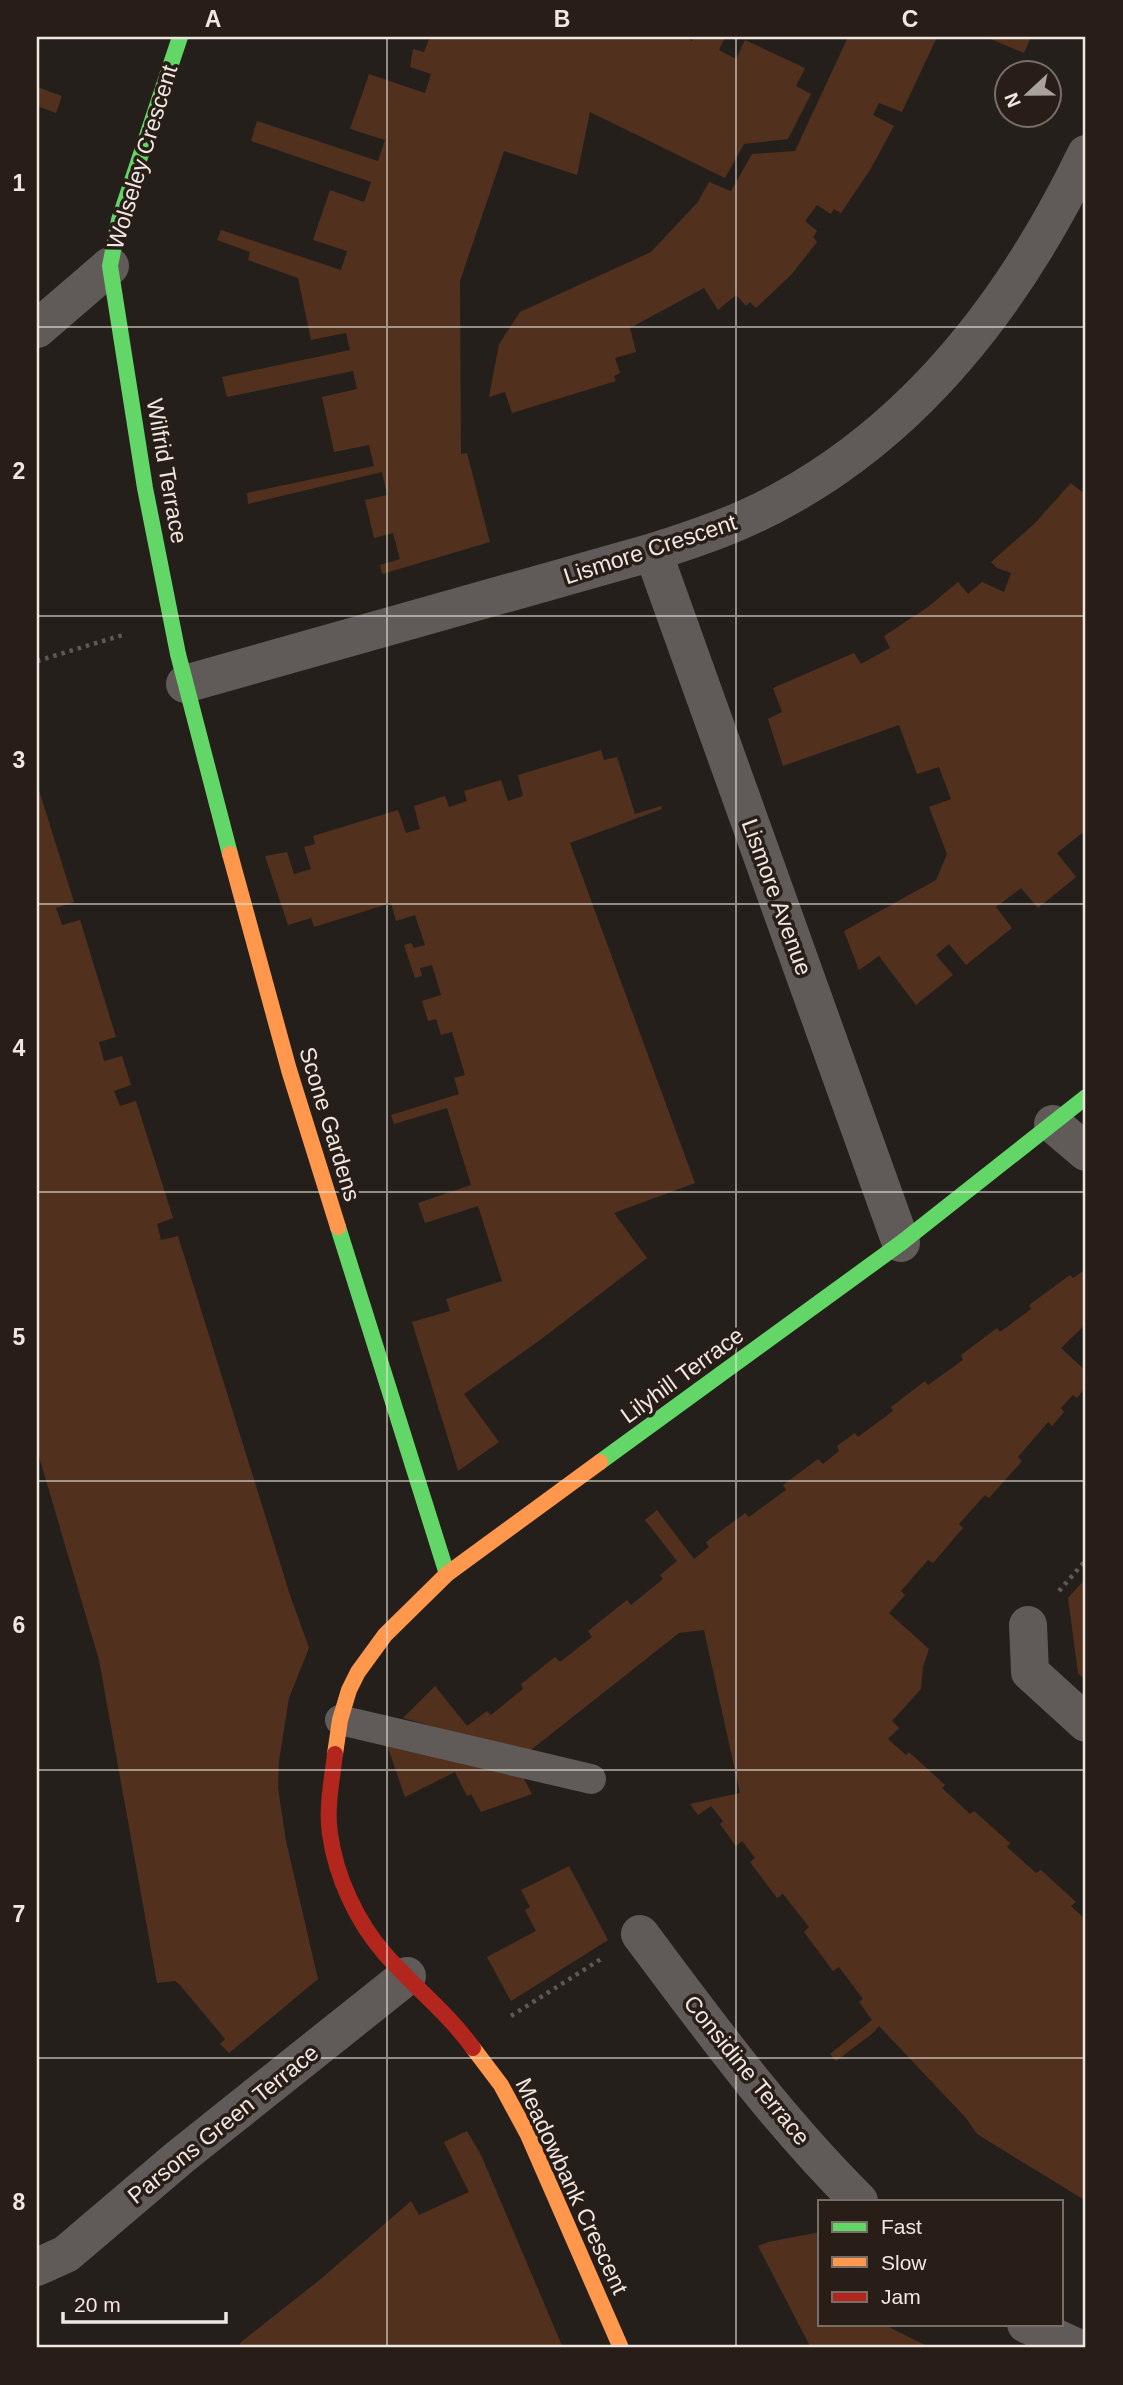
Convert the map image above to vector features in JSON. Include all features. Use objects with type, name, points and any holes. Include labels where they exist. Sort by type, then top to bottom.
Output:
[{"type":"street","name":"Wolseley Crescent","points":[[37,329],[110,266],[119,220],[180,37]]},
{"type":"street","name":"Lismore Crescent","points":[[185,684],[653,552],[701,537],[786,498],[826,474],[870,442],[951,364],[983,326],[1049,226],[1086,154]]},
{"type":"street","name":"Wilfrid Terrace","points":[[110,266],[139,448],[185,684]]},
{"type":"street","name":"Lismore Avenue","points":[[653,552],[901,1243]]},
{"type":"street","name":"Scone Gardens","points":[[185,684],[289,1070],[447,1574]]},
{"type":"street","name":"Lilyhill Terrace","points":[[340,1720],[349,1690],[369,1657],[402,1616],[447,1574],[901,1243],[1086,1097]]},
{"type":"street","points":[[1053,1124],[1086,1152]]},
{"type":"street","points":[[1028,1625],[1030,1672],[1086,1723]]},
{"type":"street","name":"Meadowbank Crescent","points":[[340,1720],[329,1810],[330,1835],[353,1908],[369,1934],[407,1976],[441,2007],[471,2042],[501,2085],[528,2135],[621,2348]]},
{"type":"street","name":"Considine Terrace","points":[[640,1934],[737,2062],[812,2151],[858,2200]]},
{"type":"street","name":"Parsons Green Terrace","points":[[37,2267],[66,2254],[180,2157],[407,1976]]},
{"type":"street","points":[[1030,2326],[1077,2348]]},
{"type":"lane","points":[[340,1720],[591,1779]]},
{"type":"path","points":[[37,661],[171,620]]},
{"type":"path","points":[[471,2042],[640,1934]]},
{"type":"shaded area","points":[[430,37],[684,37],[692,41],[695,37],[725,37],[719,50],[736,59],[745,40],[805,68],[796,86],[811,94],[788,139],[744,144],[725,178],[590,112],[577,175],[504,151],[460,281],[461,454],[467,453],[490,542],[382,574],[380,565],[400,559],[393,533],[374,538],[365,500],[387,495],[382,472],[248,504],[247,493],[374,466],[369,445],[334,452],[322,397],[357,389],[353,371],[227,397],[222,377],[350,350],[346,333],[311,340],[298,278],[248,260],[250,252],[217,240],[221,230],[341,270],[347,251],[313,240],[330,190],[364,202],[371,182],[251,141],[257,121],[378,161],[385,140],[350,129],[369,74],[425,93],[431,74],[410,67],[413,49],[424,52]]},
{"type":"shaded area","points":[[848,37],[937,37],[902,112],[879,103],[873,115],[894,126],[870,170],[841,213],[834,209],[831,214],[817,205],[805,221],[817,231],[813,237],[817,242],[791,275],[756,308],[750,302],[746,306],[736,295],[718,310],[704,288],[630,328],[636,352],[615,358],[620,373],[614,376],[616,381],[512,413],[505,392],[489,397],[499,344],[520,312],[651,252],[697,203],[709,182],[731,191],[752,154],[795,151]]},
{"type":"shaded area","points":[[986,37],[1031,37],[1024,53]]},
{"type":"shaded area","points":[[37,87],[62,96],[56,113],[37,106]]},
{"type":"shaded area","points":[[1071,483],[1086,495],[1086,837],[1082,833],[1057,853],[1076,877],[1038,908],[1021,888],[996,907],[1012,928],[966,965],[949,944],[936,955],[953,975],[916,1005],[879,956],[859,970],[844,931],[936,880],[947,854],[929,807],[951,799],[939,767],[917,774],[899,725],[783,766],[768,719],[782,712],[773,688],[854,653],[861,664],[890,648],[884,636],[928,607],[958,582],[968,594],[982,582],[1004,592],[1011,573],[997,568],[991,562],[1034,524]]},
{"type":"shaded area","points":[[601,750],[604,760],[617,757],[635,814],[661,806],[662,809],[570,843],[695,1183],[614,1213],[647,1258],[464,1394],[499,1442],[458,1471],[412,1322],[450,1311],[446,1299],[502,1281],[478,1206],[425,1223],[418,1203],[471,1185],[447,1108],[394,1124],[391,1115],[459,1094],[454,1078],[465,1075],[452,1032],[441,1035],[436,1019],[428,1021],[422,1001],[441,995],[432,965],[420,968],[422,976],[415,978],[404,945],[411,943],[414,948],[425,945],[415,915],[396,921],[391,903],[314,927],[311,918],[288,925],[265,856],[287,852],[294,874],[311,869],[304,847],[315,844],[313,836],[398,810],[406,833],[420,829],[414,806],[445,796],[449,807],[467,801],[464,791],[501,780],[508,801],[523,796],[518,775]]},
{"type":"shaded area","points":[[37,784],[74,902],[56,908],[62,925],[80,920],[116,1037],[99,1042],[104,1061],[122,1056],[131,1085],[114,1091],[120,1106],[136,1101],[173,1218],[157,1224],[161,1240],[178,1236],[309,1648],[289,1698],[279,1761],[278,1788],[286,1841],[318,1979],[229,2053],[220,2044],[225,2039],[180,1985],[175,1981],[157,1983],[99,1660],[37,1450]]},
{"type":"shaded area","points":[[1086,1269],[1086,1324],[1061,1348],[1086,1371],[1086,1387],[1077,1398],[1073,1395],[1061,1408],[1064,1412],[1052,1426],[1048,1422],[1018,1457],[1022,1461],[989,1498],[985,1495],[959,1524],[963,1528],[933,1563],[928,1560],[901,1591],[905,1595],[889,1613],[929,1649],[923,1667],[921,1689],[892,1721],[899,1728],[888,1739],[906,1755],[909,1752],[945,1785],[942,1788],[970,1814],[974,1811],[1010,1843],[1007,1847],[1036,1873],[1041,1870],[1076,1902],[1071,1906],[1086,1920],[1086,2201],[977,2134],[966,2118],[879,2026],[836,2061],[830,2054],[872,2020],[859,2002],[863,1999],[839,1967],[833,1971],[804,1932],[809,1927],[783,1894],[777,1898],[750,1862],[755,1858],[742,1841],[736,1846],[720,1824],[723,1821],[711,1806],[698,1815],[690,1804],[740,1793],[704,1630],[679,1633],[527,1753],[403,1718],[435,1686],[467,1726],[487,1711],[491,1715],[523,1689],[521,1684],[555,1657],[560,1662],[592,1637],[588,1631],[627,1600],[631,1605],[663,1579],[660,1575],[677,1561],[645,1520],[657,1510],[694,1559],[709,1547],[706,1542],[745,1513],[749,1517],[786,1490],[783,1485],[818,1459],[823,1464],[839,1451],[837,1446],[855,1433],[858,1437],[893,1411],[891,1407],[925,1381],[928,1385],[963,1360],[961,1355],[997,1328],[1000,1332],[1031,1309],[1029,1305],[1070,1275],[1073,1278]]},
{"type":"shaded area","points":[[1086,1578],[1086,1681],[1078,1673],[1068,1598]]},
{"type":"shaded area","points":[[385,1739],[523,1777],[532,1794],[481,1812],[471,1794],[467,1796],[455,1772],[405,1797]]},
{"type":"shaded area","points":[[569,1866],[608,1940],[511,2001],[487,1957],[536,1931],[525,1910],[530,1907],[521,1890]]},
{"type":"shaded area","points":[[467,2131],[481,2155],[563,2348],[238,2348],[241,2342],[322,2278],[411,2201],[419,2215],[469,2192],[444,2142]]},
{"type":"shaded area","points":[[818,2232],[818,2326],[887,2326],[925,2345],[940,2348],[811,2348],[758,2246]]},
{"type":"traffic: fast","points":[[180,37],[119,220],[110,266],[145,488],[178,654],[230,854]]},
{"type":"traffic: fast","points":[[600,1462],[901,1243],[1086,1097]]},
{"type":"traffic: fast","points":[[338,1227],[447,1574]]},
{"type":"traffic: slow","points":[[230,854],[289,1070],[338,1227]]},
{"type":"traffic: slow","points":[[335,1754],[340,1720],[349,1690],[358,1672],[385,1635],[447,1574],[600,1462]]},
{"type":"traffic: slow","points":[[473,2048],[501,2085],[528,2135],[621,2348]]},
{"type":"traffic: jam","points":[[335,1754],[329,1824],[337,1866],[349,1898],[365,1928],[385,1954],[453,2023],[473,2048]]}]
